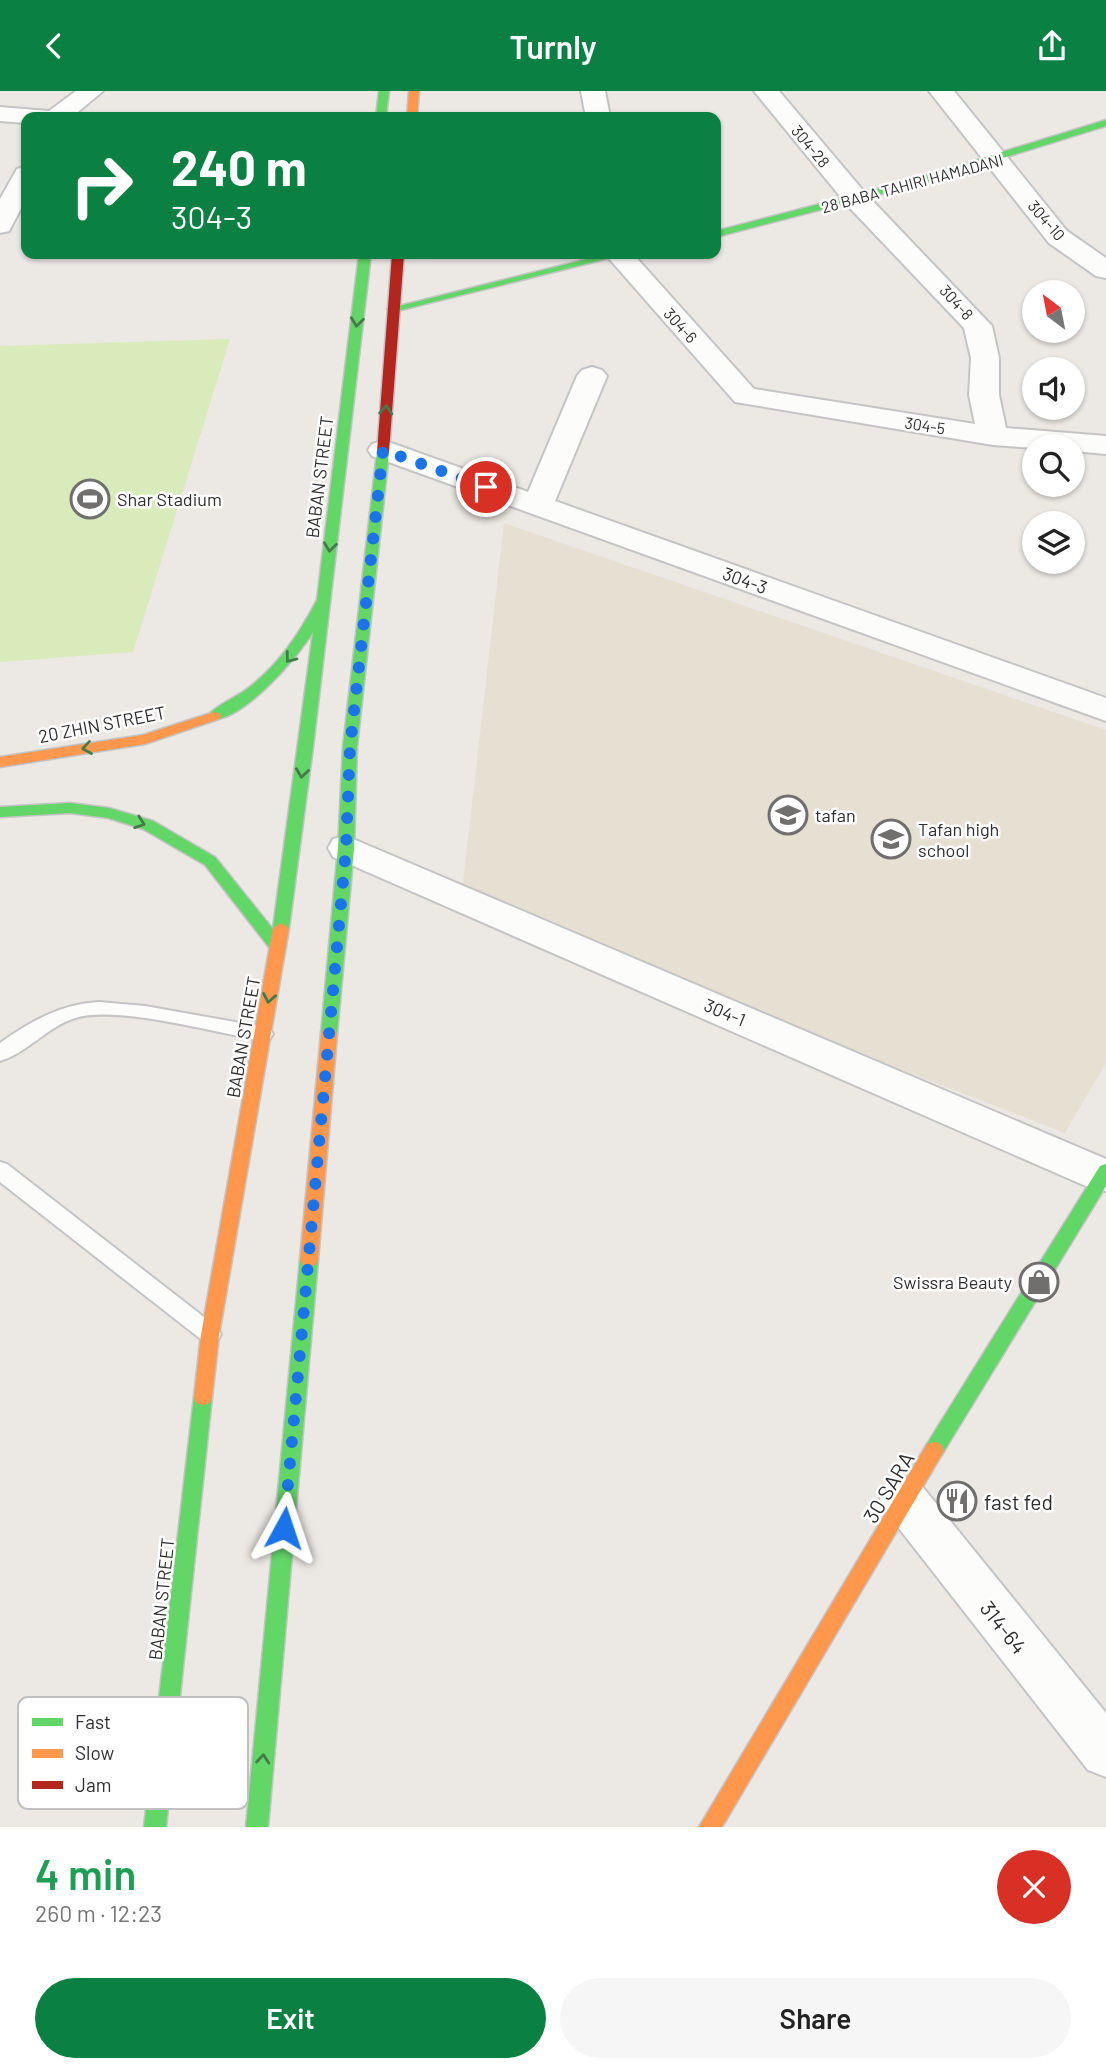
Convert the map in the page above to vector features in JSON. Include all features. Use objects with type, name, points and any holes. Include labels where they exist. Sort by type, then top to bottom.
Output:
[{"type":"main road","points":[[382,112],[384,91]]},
{"type":"main road","points":[[412,112],[414,91]]},
{"type":"main road","name":"28 BABA TAHIRI HAMADANI","points":[[721,233],[857,200],[998,160],[1106,123]]},
{"type":"main road","name":"BABAN STREET","points":[[170,1697],[211,1335],[278,947],[324,599],[364,259]]},
{"type":"main road","points":[[257,1827],[346,848],[350,747],[383,450],[398,259]]},
{"type":"main road","points":[[393,309],[598,259]]},
{"type":"main road","name":"20 ZHIN STREET","points":[[0,762],[155,736],[210,717],[258,690],[276,674],[307,633],[324,599]]},
{"type":"main road","points":[[0,812],[70,808],[109,813],[148,825],[209,861],[278,947]]},
{"type":"main road","name":"30 SARA","points":[[710,1827],[904,1499],[1105,1174]]},
{"type":"main road","name":"BABAN STREET","points":[[155,1827],[157,1809]]},
{"type":"street","points":[[64,112],[91,91]]},
{"type":"street","points":[[593,91],[597,112]]},
{"type":"street","name":"304-28","points":[[766,91],[857,200]]},
{"type":"street","name":"304-10","points":[[941,91],[1058,237],[1106,270]]},
{"type":"street","points":[[0,114],[21,115]]},
{"type":"street","points":[[1,223],[21,184]]},
{"type":"street","name":"304-8","points":[[857,200],[978,326],[985,358],[984,395],[993,436]]},
{"type":"street","name":"304-6","points":[[623,259],[745,396]]},
{"type":"street","points":[[538,506],[592,376]]},
{"type":"street","name":"304-5","points":[[745,396],[993,436],[1106,445]]},
{"type":"street","name":"304-3","points":[[383,450],[1106,710]]},
{"type":"street","name":"304-1","points":[[346,848],[1105,1174]]},
{"type":"street","name":"314-64","points":[[904,1499],[1097,1728]]},
{"type":"lane","points":[[0,1054],[21,1037],[79,1010],[130,1013],[263,1034]]},
{"type":"lane","points":[[0,1170],[211,1335]]},
{"type":"shaded area","name":"tafan","points":[[504,523],[1106,730],[1106,1063],[1065,1133],[461,900]]},
{"type":"green space","name":"Shar Stadium","points":[[230,339],[133,652],[0,662],[0,346]]},
{"type":"traffic: fast","points":[[382,112],[384,91]]},
{"type":"traffic: fast","points":[[721,233],[912,183],[1106,123]]},
{"type":"traffic: fast","points":[[281,928],[306,747],[364,259]]},
{"type":"traffic: fast","points":[[393,309],[599,259]]},
{"type":"traffic: fast","points":[[329,1034],[346,848],[350,747],[383,452]]},
{"type":"traffic: fast","points":[[214,716],[251,693],[280,668],[303,637],[324,599]]},
{"type":"traffic: fast","points":[[0,812],[70,808],[109,813],[148,825],[210,861],[278,947]]},
{"type":"traffic: fast","points":[[934,1450],[1106,1171]]},
{"type":"traffic: fast","points":[[257,1827],[309,1260]]},
{"type":"traffic: fast","points":[[170,1697],[203,1397]]},
{"type":"traffic: fast","points":[[155,1827],[157,1809]]},
{"type":"traffic: slow","points":[[412,112],[414,91]]},
{"type":"traffic: slow","points":[[0,762],[145,739],[214,716]]},
{"type":"traffic: slow","points":[[203,1397],[210,1335],[281,928]]},
{"type":"traffic: slow","points":[[309,1260],[329,1034]]},
{"type":"traffic: slow","points":[[710,1827],[934,1450]]},
{"type":"traffic: jam","points":[[383,452],[398,259]]},
{"type":"place","name":"Shar Stadium","points":[[90,499]]},
{"type":"place","name":"tafan","points":[[788,815]]},
{"type":"place","name":"Tafan high school","points":[[891,839]]},
{"type":"place","name":"Swissra Beauty","points":[[1039,1282]]},
{"type":"place","name":"fast fed","points":[[957,1501]]},
{"type":"route","points":[[284,1528],[346,848],[350,747],[383,450],[486,487]]}]
